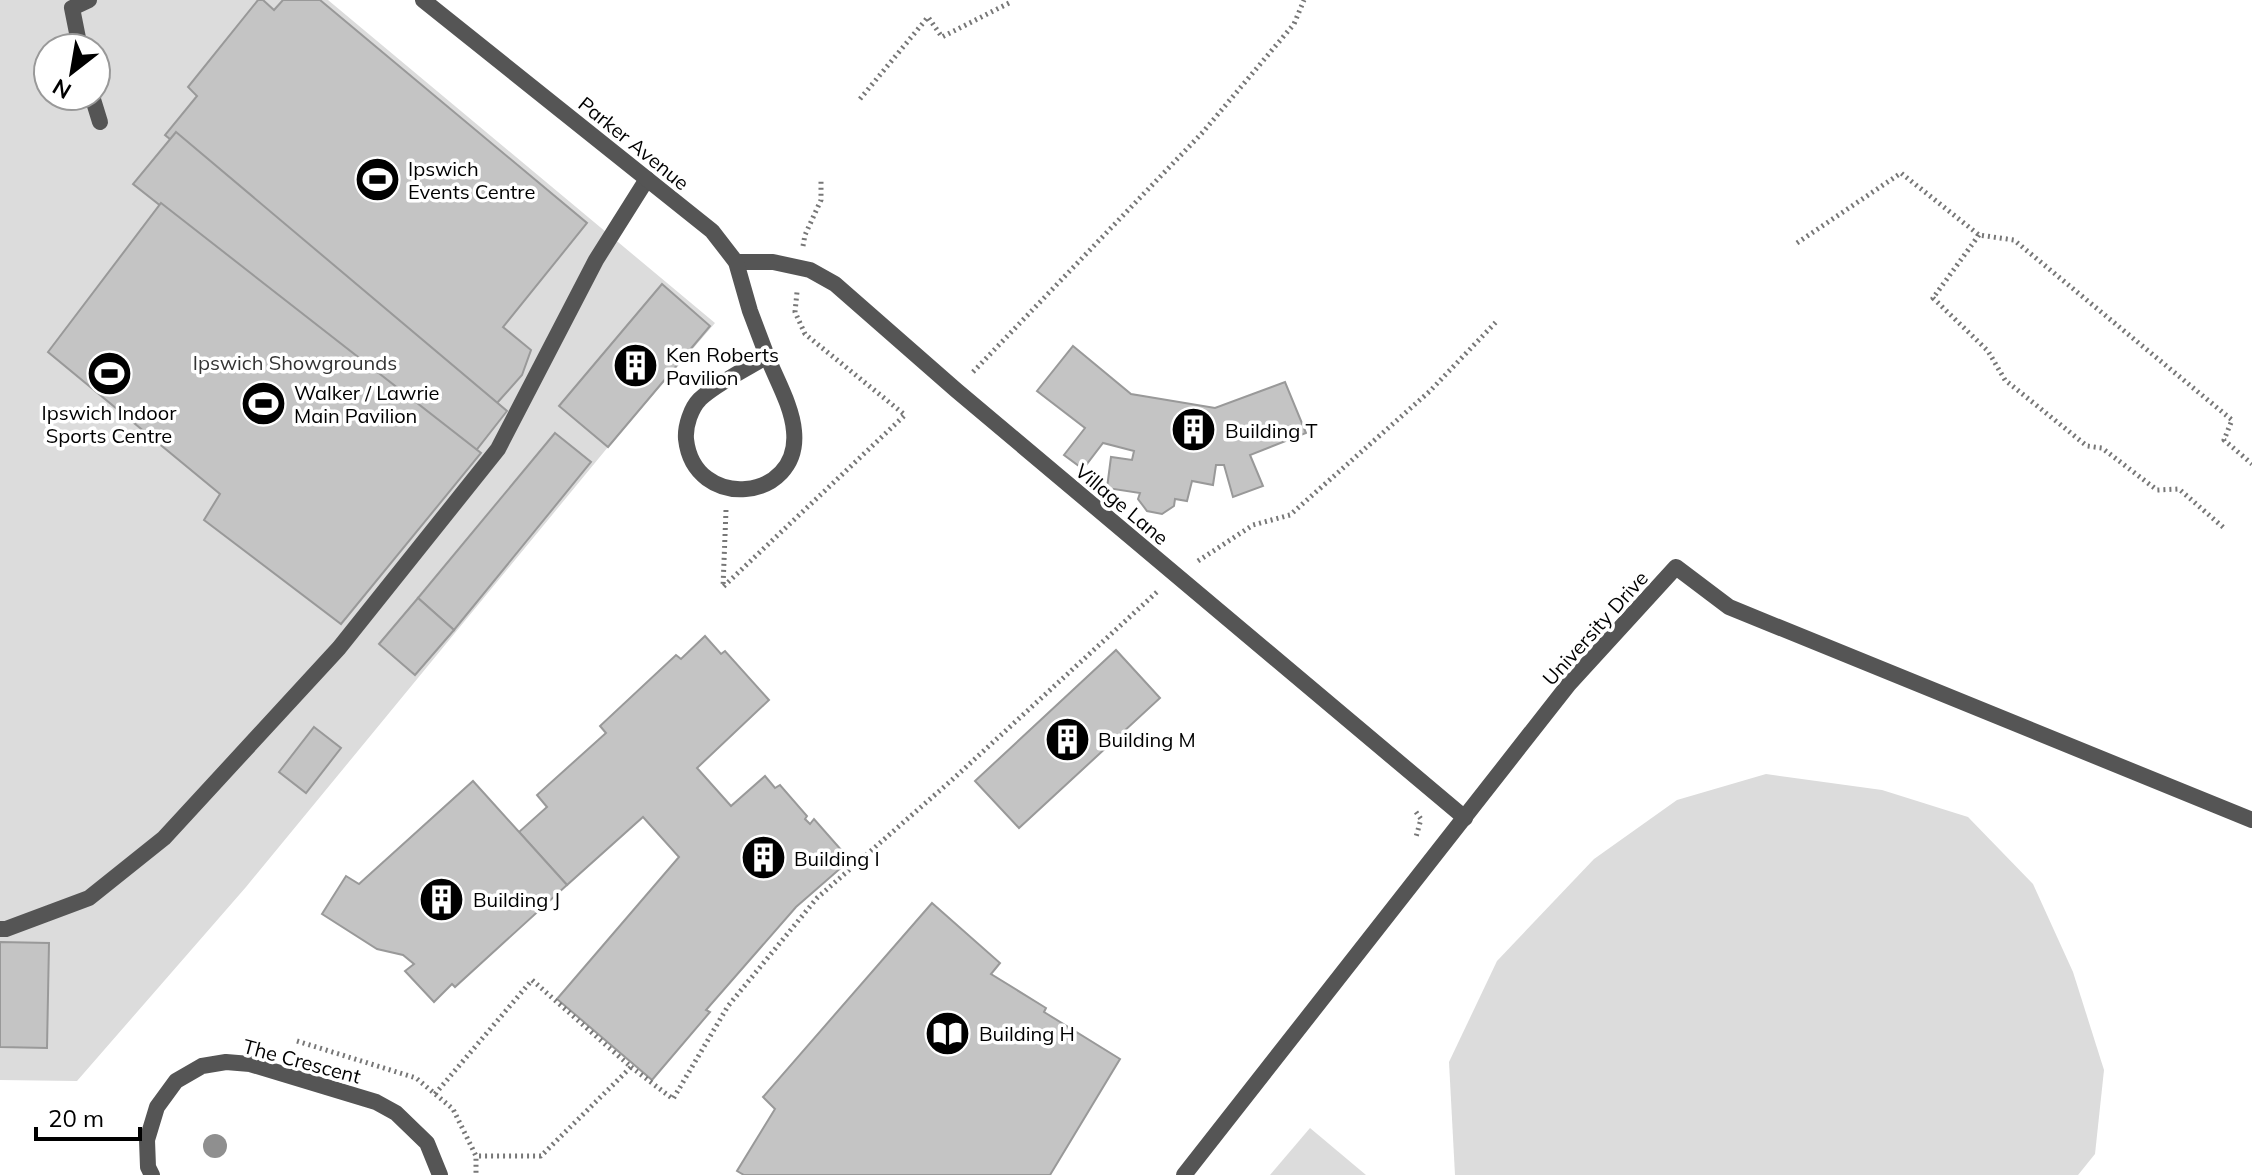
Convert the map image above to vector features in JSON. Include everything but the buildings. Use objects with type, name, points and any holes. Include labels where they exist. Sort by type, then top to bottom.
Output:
[{"type":"street","points":[[76,32],[68,4],[89,0]]},
{"type":"street","name":"Parker Avenue","points":[[423,0],[712,231],[736,262],[750,311],[792,422],[794,447],[788,463],[778,476],[747,490],[730,489],[712,482],[698,470],[689,453],[685,435],[689,416],[699,400],[767,356]]},
{"type":"street","points":[[97,112],[100,122]]},
{"type":"street","points":[[0,929],[89,898],[164,838],[339,648],[498,449],[596,260],[647,179]]},
{"type":"street","name":"Village Lane","points":[[736,262],[773,262],[810,270],[835,284],[1175,576],[1465,818]]},
{"type":"street","name":"University Drive","points":[[1184,1175],[1569,684],[1676,567],[1729,607],[2252,820]]},
{"type":"street","name":"The Crescent","points":[[152,1175],[148,1167],[147,1140],[157,1107],[176,1081],[202,1066],[226,1062],[250,1064],[376,1102],[396,1113],[427,1143],[440,1175]]},
{"type":"path","points":[[956,390],[1203,132],[1294,24],[1304,0]]},
{"type":"path","points":[[860,99],[928,17],[942,37],[1009,3]]},
{"type":"path","points":[[1797,243],[1901,173],[1979,235],[2014,240],[2232,420],[2224,440],[2252,464]]},
{"type":"path","points":[[1979,235],[1933,298],[1988,351],[2005,380],[2087,446],[2102,448],[2157,490],[2179,489],[2224,528]]},
{"type":"path","points":[[435,1094],[532,980],[631,1067],[673,1099],[728,1006],[817,898],[953,779],[1175,576],[1253,525],[1290,515],[1430,391],[1496,322]]},
{"type":"path","points":[[476,1156],[541,1156],[631,1067]]},
{"type":"green space","name":"Ipswich Showgrounds","points":[[0,0],[328,0],[715,323],[608,447],[246,887],[77,1081],[0,1080]]},
{"type":"green space","points":[[1766,774],[1882,790],[1968,817],[2033,884],[2073,972],[2104,1070],[2095,1154],[2078,1175],[1455,1175],[1449,1062],[1497,961],[1594,859],[1677,800]]},
{"type":"green space","points":[[1310,1128],[1366,1175],[1270,1175]]},
{"type":"place","name":"Ipswich Events Centre","points":[[377,179]]},
{"type":"place","name":"Ken Roberts Pavilion","points":[[635,366]]},
{"type":"place","name":"Ipswich Indoor Sports Centre","points":[[109,373]]},
{"type":"place","name":"Walker / Lawrie Main Pavilion","points":[[263,403]]},
{"type":"place","name":"Building T","points":[[1194,430]]},
{"type":"place","name":"Building M","points":[[1067,739]]},
{"type":"place","name":"Building I","points":[[763,858]]},
{"type":"place","name":"Building J","points":[[442,899]]},
{"type":"place","name":"Building H","points":[[948,1033]]}]
